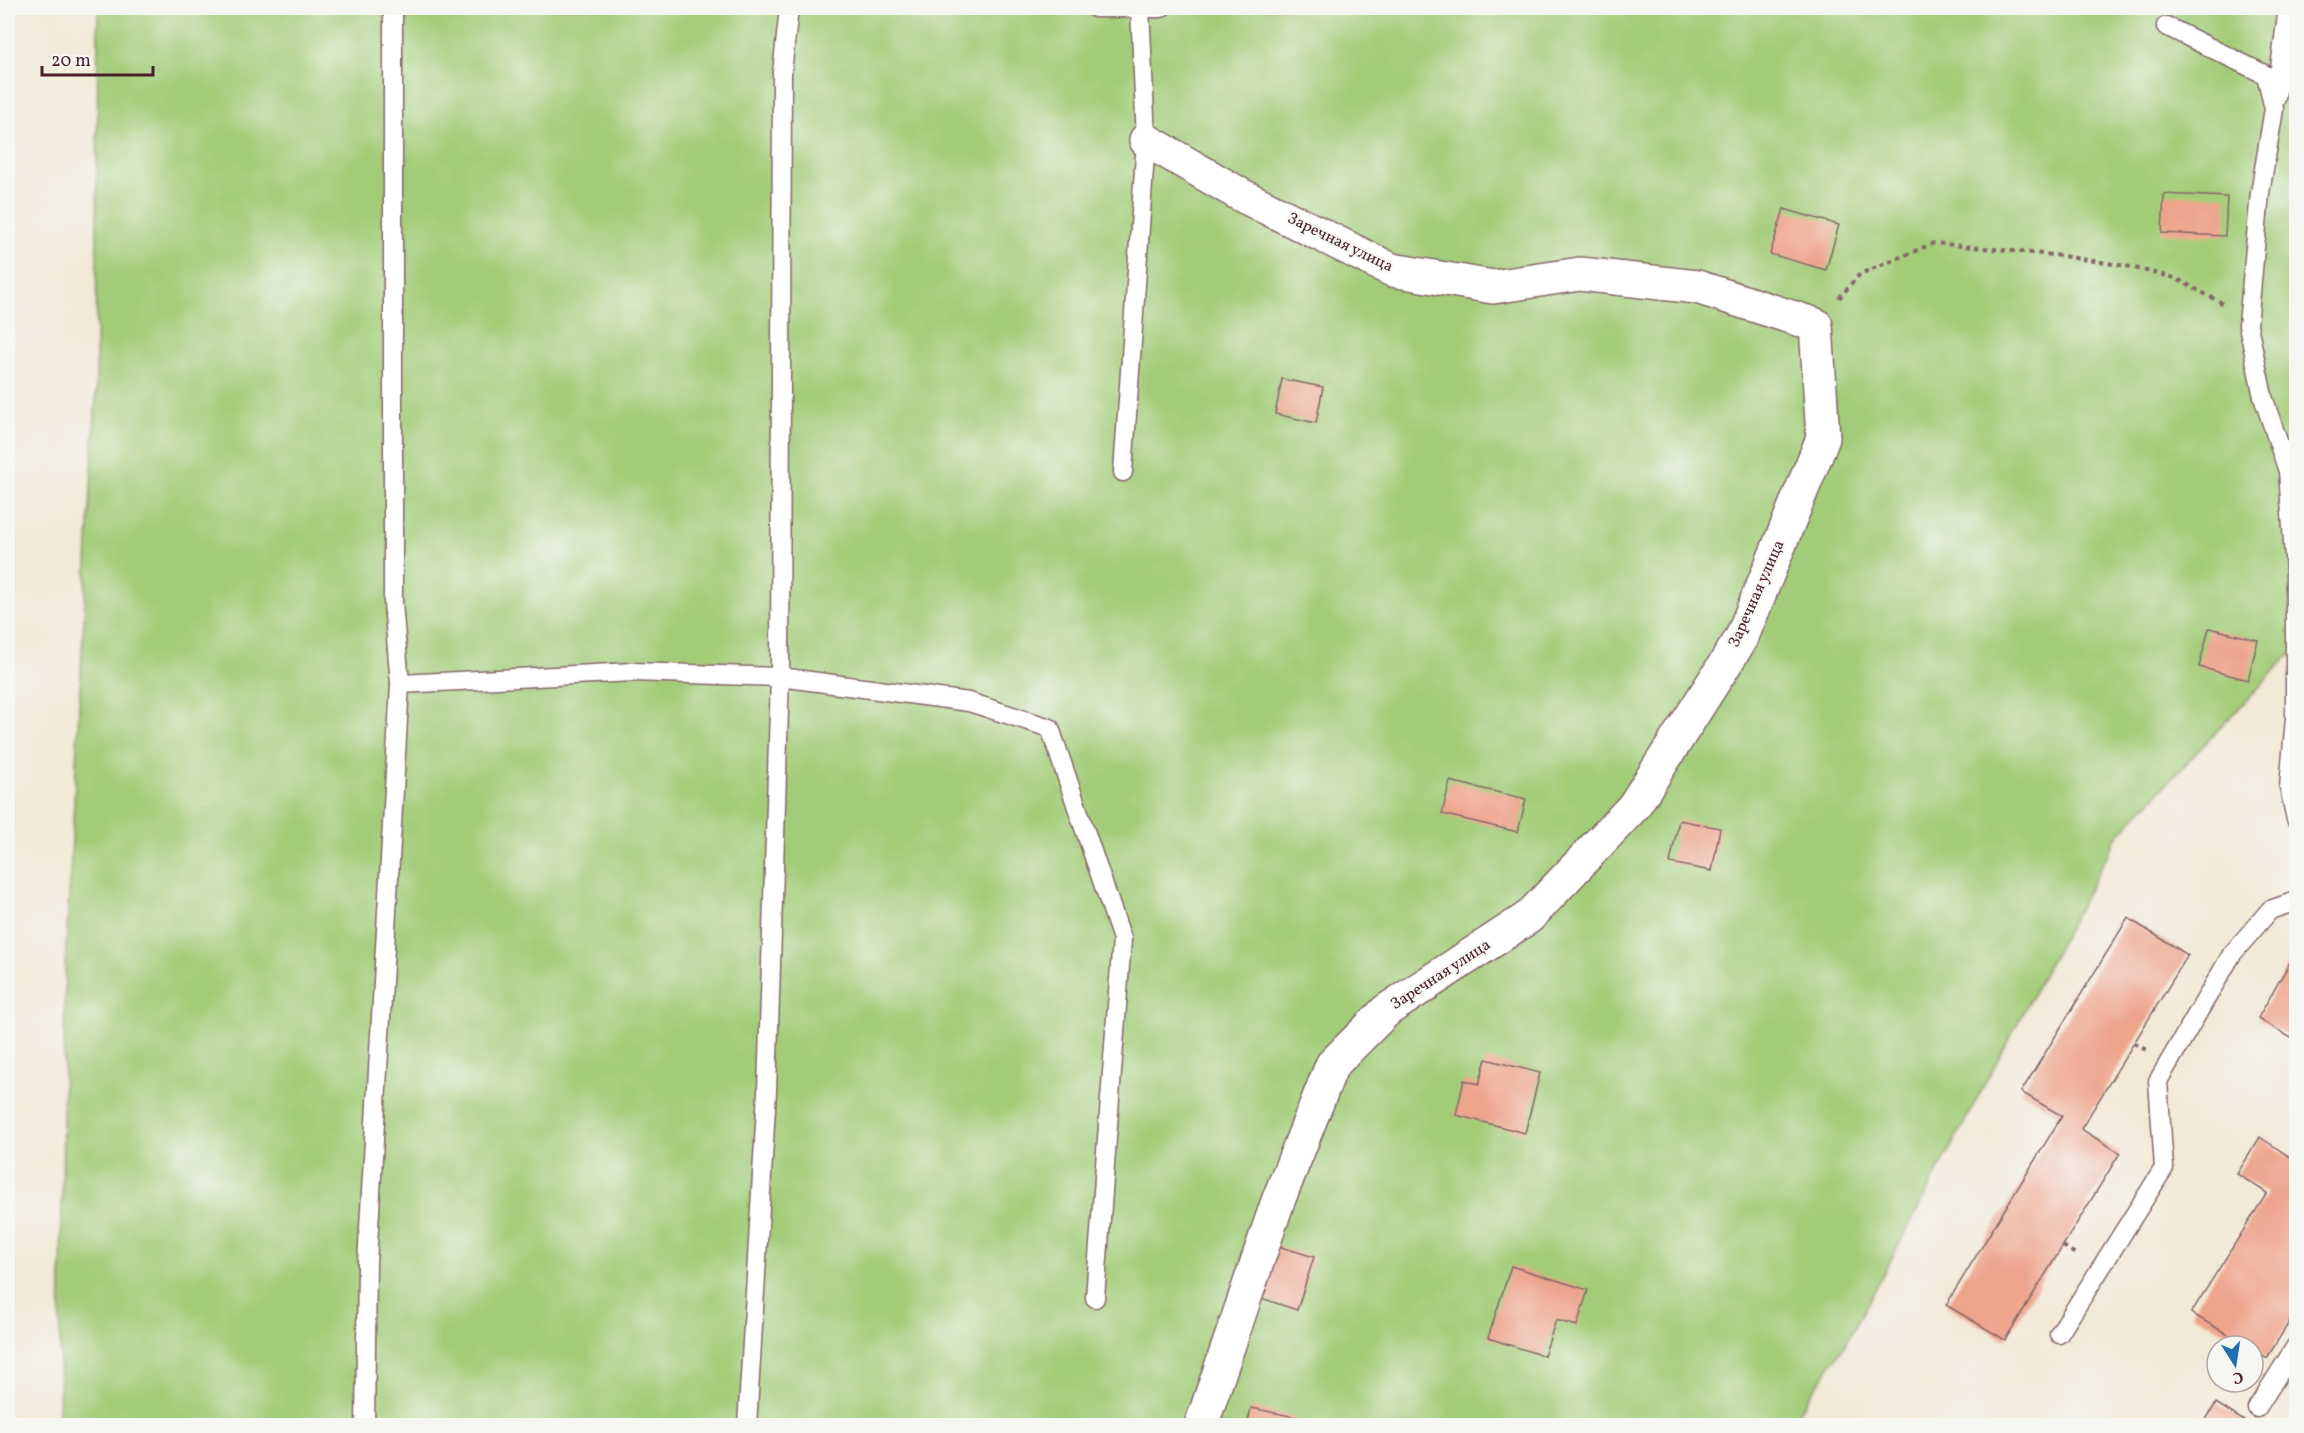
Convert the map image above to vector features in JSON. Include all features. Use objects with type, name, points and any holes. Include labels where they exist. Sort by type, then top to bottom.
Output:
[{"type":"street","name":"Заречная улица","points":[[1146,140],[1241,195],[1392,270],[1493,287],[1580,274],[1685,286],[1816,325],[1823,438],[1741,639],[1634,806],[1529,917],[1387,1010],[1332,1065],[1278,1200],[1201,1425]]},
{"type":"lane","points":[[365,1425],[366,1263],[399,684],[393,603],[393,8]]},
{"type":"lane","points":[[747,1425],[767,1091],[780,677],[782,73],[789,8]]},
{"type":"lane","points":[[1095,8],[1161,8]]},
{"type":"lane","points":[[1123,472],[1146,140],[1140,8]]},
{"type":"lane","points":[[2288,8],[2260,193],[2248,325],[2263,397],[2288,471],[2295,571],[2295,718],[2289,787],[2296,819]]},
{"type":"lane","points":[[2166,26],[2266,75],[2274,109]]},
{"type":"lane","points":[[399,684],[633,672],[780,677],[969,702],[1050,728],[1122,939],[1095,1298]]},
{"type":"lane","points":[[2059,1334],[2164,1168],[2158,1081],[2232,954],[2270,910],[2296,900]]},
{"type":"lane","points":[[2257,1408],[2296,1347]]},
{"type":"path","points":[[1816,325],[1860,274],[1934,243],[2062,256],[2126,266],[2175,279],[2217,299],[2248,325]]},
{"type":"green space","points":[[98,8],[2296,8],[2296,648],[2118,835],[1848,1340],[1790,1425],[59,1426],[65,968],[96,395]]},
{"type":"building","points":[[2164,194],[2227,197],[2225,236],[2162,233]]},
{"type":"building","points":[[1784,209],[1839,225],[1826,270],[1770,254]]},
{"type":"building","points":[[1282,379],[1323,387],[1316,423],[1275,414]]},
{"type":"building","points":[[2209,628],[2258,640],[2248,680],[2199,667]]},
{"type":"building","points":[[1450,781],[1526,799],[1518,832],[1442,814]]},
{"type":"building","points":[[1679,820],[1720,828],[1712,871],[1670,863]]},
{"type":"building","points":[[2128,918],[2188,955],[2081,1129],[2120,1153],[2005,1340],[1946,1305],[2062,1116],[2021,1092]]},
{"type":"building","points":[[2296,952],[2296,1041],[2258,1018]]},
{"type":"building","points":[[1486,1059],[1540,1073],[1525,1133],[1456,1115],[1464,1080],[1479,1084]]},
{"type":"building","points":[[2260,1137],[2296,1161],[2296,1311],[2267,1358],[2265,1357],[2265,1334],[2227,1334],[2191,1313],[2267,1193],[2237,1174]]},
{"type":"building","points":[[1275,1245],[1314,1257],[1297,1310],[1258,1297]]},
{"type":"building","points":[[1511,1266],[1588,1290],[1577,1326],[1556,1320],[1544,1356],[1488,1338]]},
{"type":"building","points":[[2216,1403],[2252,1426],[2202,1426]]},
{"type":"building","points":[[1251,1408],[1296,1417],[1294,1426],[1247,1426]]}]
